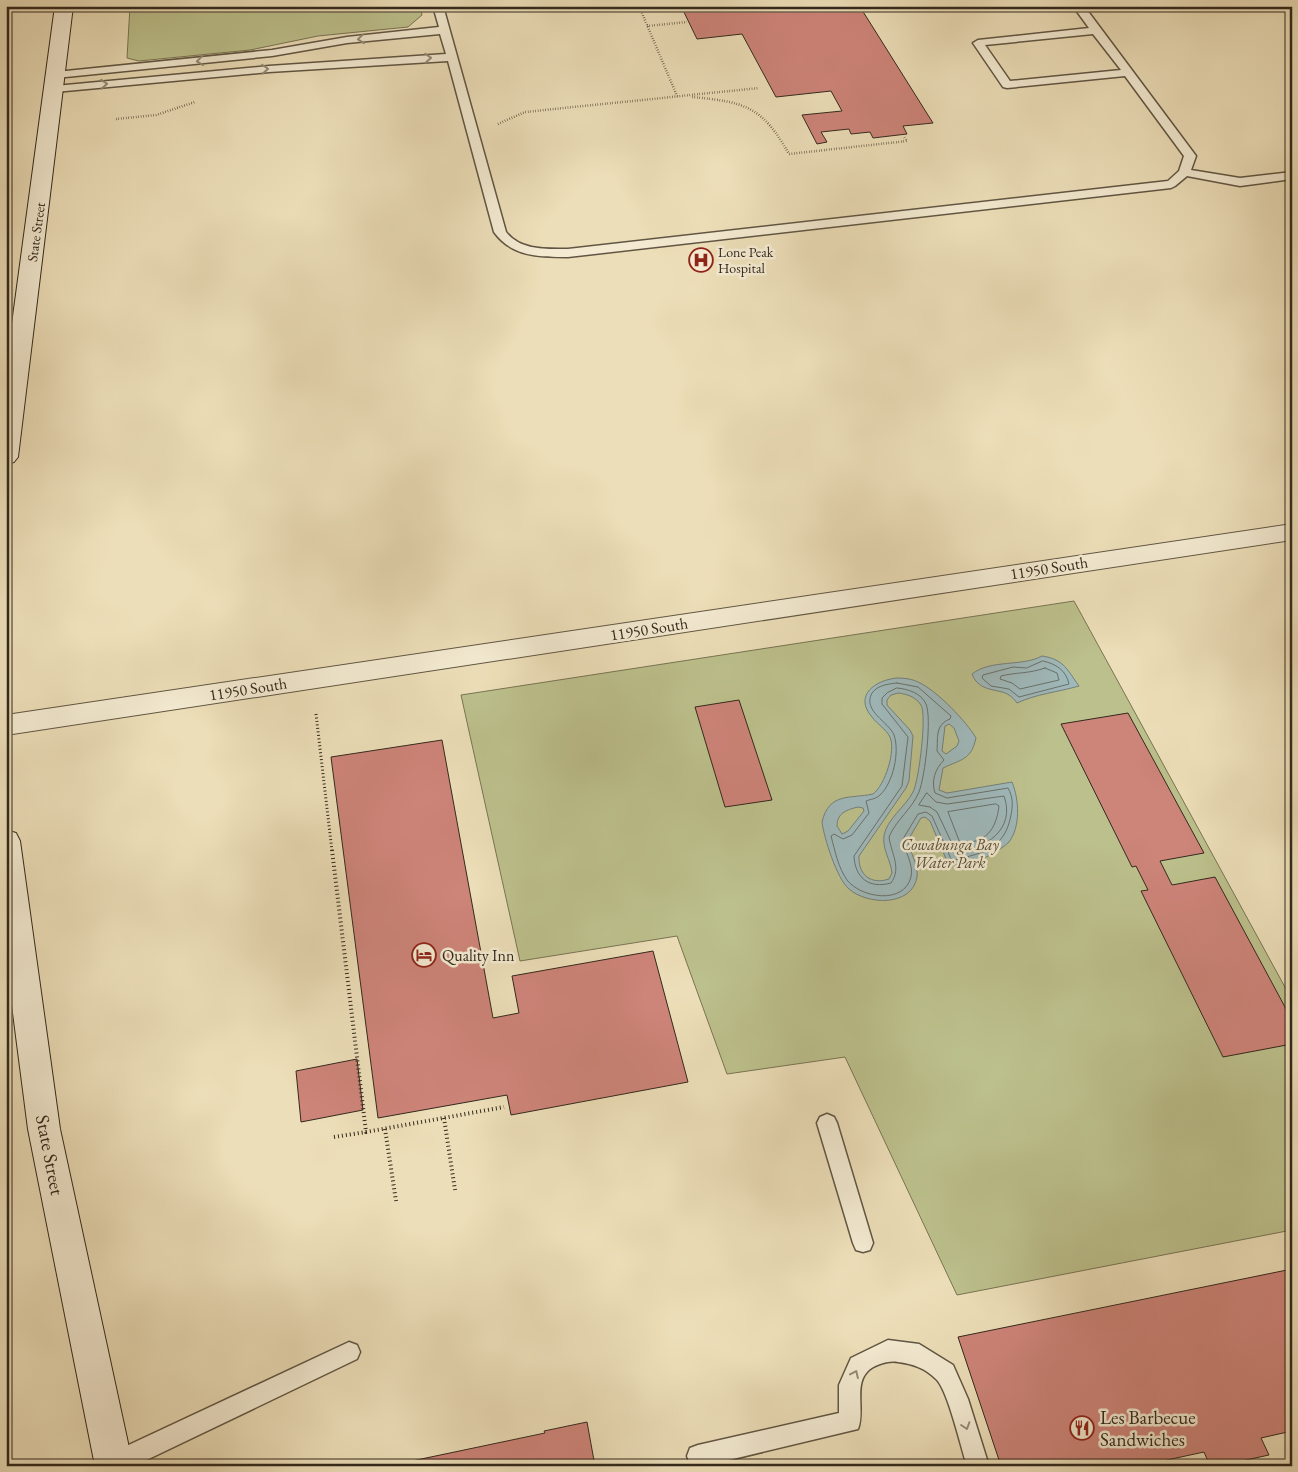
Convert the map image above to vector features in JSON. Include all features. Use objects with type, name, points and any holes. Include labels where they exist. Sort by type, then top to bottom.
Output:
[{"type":"main road","name":"State Street","points":[[6,457],[56,82],[64,6]]},
{"type":"main road","name":"11950 South","points":[[6,725],[1292,532]]},
{"type":"main road","name":"State Street","points":[[6,841],[44,1129],[114,1465]]},
{"type":"lane","points":[[438,6],[500,232],[504,240],[527,251],[568,253],[1171,184],[1184,172],[1190,156],[1078,6]]},
{"type":"lane","points":[[56,82],[174,64],[272,53],[347,40],[444,30]]},
{"type":"lane","points":[[1097,30],[978,43],[1007,85],[1128,72]]},
{"type":"lane","points":[[56,82],[452,57]]},
{"type":"lane","points":[[1184,172],[1240,182],[1292,175]]},
{"type":"lane","points":[[827,1122],[863,1244]]},
{"type":"lane","points":[[698,1456],[850,1421],[850,1385],[859,1365],[888,1350],[920,1354],[945,1372],[957,1399],[978,1466]]},
{"type":"lane","points":[[114,1465],[349,1352]]},
{"type":"path","points":[[639,6],[678,96]]},
{"type":"path","points":[[647,26],[687,22]]},
{"type":"path","points":[[496,125],[525,112],[759,88]]},
{"type":"path","points":[[684,96],[738,104],[757,112],[770,122],[789,154],[907,141],[904,136]]},
{"type":"path","points":[[116,119],[139,118]]},
{"type":"path","points":[[316,714],[366,1132]]},
{"type":"path","points":[[334,1137],[504,1107]]},
{"type":"path","points":[[444,1118],[455,1190]]},
{"type":"path","points":[[385,1129],[396,1201]]},
{"type":"green space","points":[[130,6],[420,6],[422,15],[408,27],[318,36],[250,50],[139,61],[127,58]]},
{"type":"green space","name":"Cowabunga Bay Water Park","points":[[1074,601],[1292,1000],[1292,1230],[957,1295],[845,1057],[727,1074],[677,936],[520,961],[461,695]]},
{"type":"water","points":[[1042,656],[1060,662],[1079,686],[1039,695],[1017,703],[1005,693],[979,684],[972,674],[988,666],[1025,661]]},
{"type":"water","points":[[889,679],[909,679],[927,687],[951,708],[976,738],[971,751],[965,758],[943,768],[939,790],[947,793],[1012,782],[1018,812],[1013,836],[1004,846],[978,861],[949,866],[930,821],[925,817],[921,818],[908,840],[917,872],[913,887],[907,894],[898,898],[877,900],[857,894],[844,884],[832,858],[822,822],[825,812],[835,801],[873,794],[882,783],[892,751],[890,737],[872,717],[865,702],[869,690]],"holes":[[[905,694],[914,698],[921,705],[923,711],[922,748],[913,792],[888,824],[884,836],[884,846],[892,873],[889,879],[877,881],[863,873],[859,863],[859,856],[906,788],[909,781],[913,736],[910,730],[887,705],[887,700],[891,695]],[[949,724],[954,728],[959,741],[957,746],[946,754],[942,751],[945,726]],[[858,807],[863,808],[864,811],[848,831],[842,834],[837,826],[837,822],[840,815]]]},
{"type":"building","points":[[681,6],[893,6],[862,10],[933,123],[903,126],[907,134],[873,138],[870,132],[851,134],[849,129],[821,132],[827,142],[817,144],[802,115],[842,111],[831,91],[776,97],[742,34],[697,39]]},
{"type":"building","points":[[739,700],[772,800],[725,807],[695,707]]},
{"type":"building","points":[[1128,713],[1204,853],[1160,861],[1172,885],[1215,877],[1292,1020],[1292,1044],[1223,1057],[1141,891],[1148,890],[1136,866],[1132,867],[1061,724]]},
{"type":"building","points":[[442,740],[493,1018],[519,1013],[512,976],[653,951],[688,1082],[511,1115],[507,1095],[378,1118],[331,757]]},
{"type":"building","points":[[357,1059],[363,1110],[301,1122],[296,1071]]},
{"type":"building","points":[[1292,1269],[1292,1431],[1261,1438],[1269,1455],[1218,1466],[1210,1466],[1204,1452],[1139,1466],[1001,1466],[958,1337]]},
{"type":"building","points":[[587,1422],[595,1466],[388,1466],[545,1433],[544,1431]]},
{"type":"place","name":"Lone Peak Hospital","points":[[701,260]]},
{"type":"place","name":"Quality Inn","points":[[424,955]]},
{"type":"place","name":"Les Barbecue Sandwiches","points":[[1082,1428]]}]
